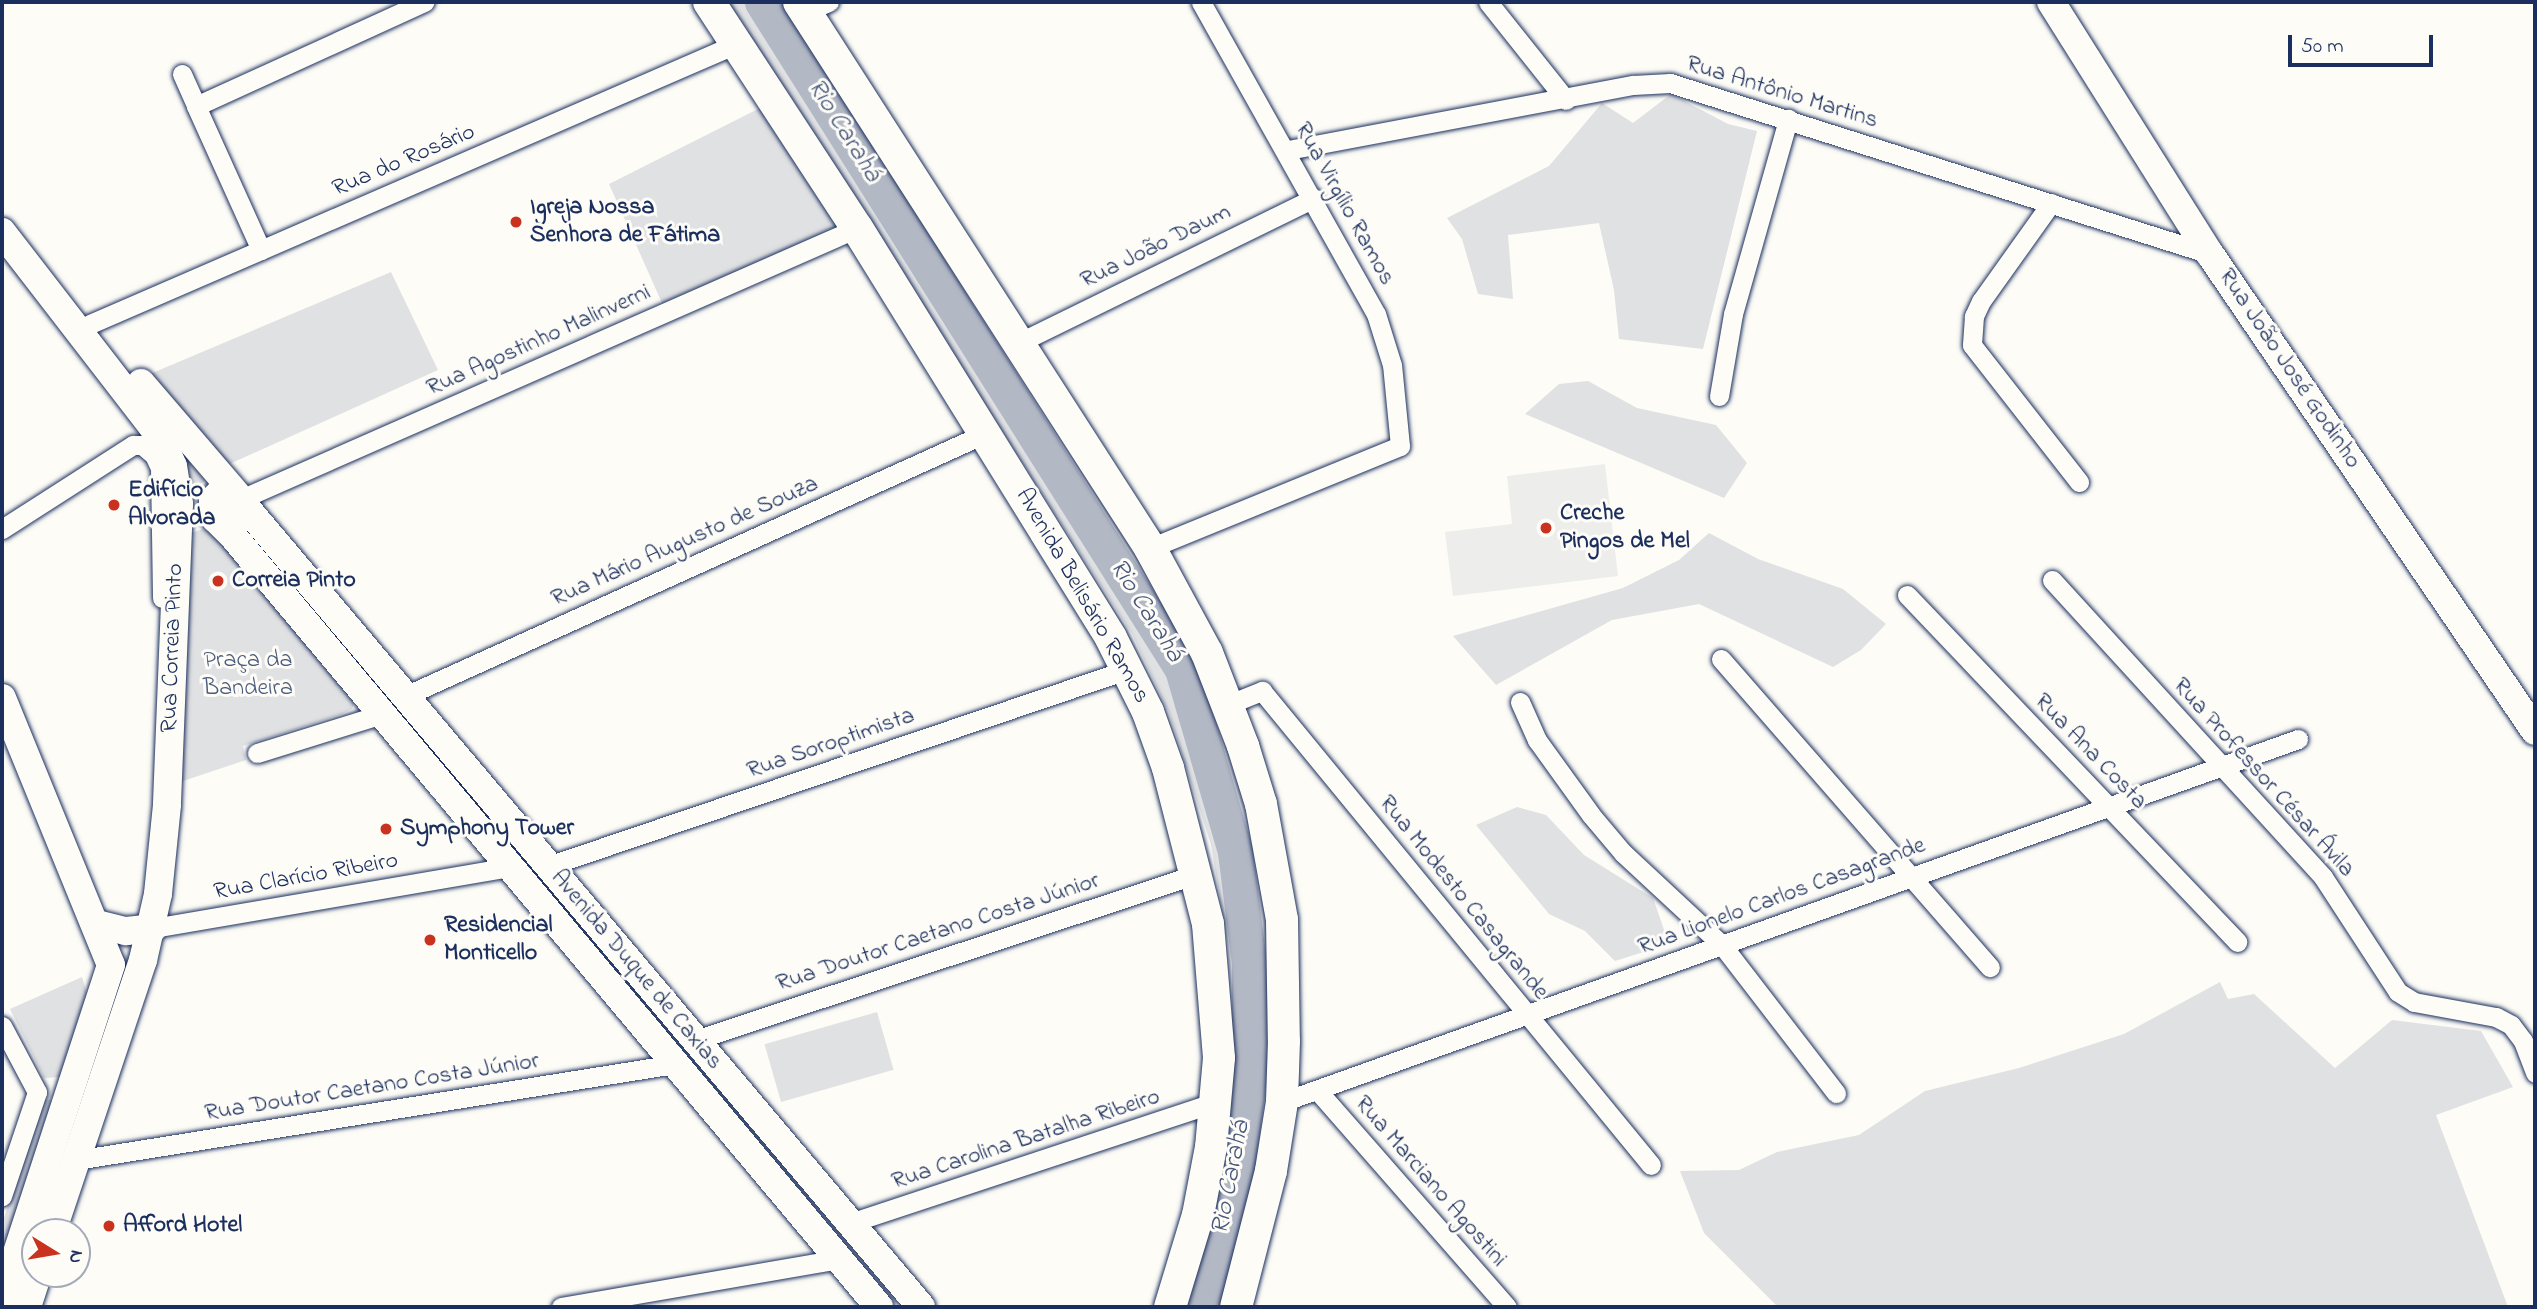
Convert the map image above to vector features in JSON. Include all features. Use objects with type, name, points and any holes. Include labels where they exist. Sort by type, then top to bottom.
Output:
[{"type":"main road","name":"Avenida Belisário Ramos","points":[[709,2],[857,228],[986,433],[1129,669],[1168,768],[1197,874],[1215,978],[1216,1102],[1198,1215],[1171,1307]]},
{"type":"main road","name":"Rua João José Godinho","points":[[2051,2],[2210,254],[2535,731]]},
{"type":"main road","points":[[811,5],[1185,608],[1227,705],[1261,804],[1282,920],[1282,1102],[1261,1218],[1236,1307]]},
{"type":"main road","name":"Rua Correia Pinto","points":[[2,232],[45,283],[90,324],[240,499]]},
{"type":"main road","name":"Rua Correia Pinto","points":[[45,283],[63,318],[166,448],[177,483],[178,523],[163,853],[152,928],[57,1218]]},
{"type":"main road","points":[[178,523],[213,515],[213,500],[220,493],[240,499]]},
{"type":"main road","name":"Avenida Duque de Caxias","points":[[240,499],[921,1307]]},
{"type":"main road","name":"Avenida Duque de Caxias","points":[[213,515],[879,1307]]},
{"type":"main road","points":[[2,698],[97,924],[108,954],[109,976],[2,1298]]},
{"type":"main road","points":[[97,924],[126,931],[152,928]]},
{"type":"main road","points":[[28,1307],[34,1288]]},
{"type":"street","points":[[195,106],[424,2]]},
{"type":"street","name":"Rua Virgílio Ramos","points":[[1150,548],[1400,446],[1386,340],[1364,289],[1288,150],[1201,2]]},
{"type":"street","points":[[1488,2],[1566,100]]},
{"type":"street","name":"Rua do Rosário","points":[[90,324],[736,44]]},
{"type":"street","points":[[182,74],[261,250]]},
{"type":"street","name":"Rua Antônio Martins","points":[[1288,150],[1566,100],[1633,85],[1670,83],[2210,254]]},
{"type":"street","points":[[1719,396],[1733,314],[1788,119]]},
{"type":"street","name":"Rua João Daum","points":[[1020,342],[1314,198]]},
{"type":"street","points":[[2051,203],[1981,301],[1974,316],[1972,345],[2079,482]]},
{"type":"street","name":"Rua Agostinho Malinverni","points":[[240,499],[857,228]]},
{"type":"street","name":"Rua Mário Augusto de Souza","points":[[405,696],[986,433]]},
{"type":"street","points":[[2,529],[133,445],[142,444],[154,455],[162,485],[169,743]]},
{"type":"street","name":"Rua Professor César Ávila","points":[[2052,580],[2328,883],[2398,992],[2436,1008],[2475,1012],[2511,1025],[2523,1041],[2535,1073]]},
{"type":"street","name":"Rua Ana Costa","points":[[1907,595],[2238,942]]},
{"type":"street","points":[[1721,659],[1990,967]]},
{"type":"street","name":"Rua Soroptimista","points":[[548,866],[1129,669]]},
{"type":"street","name":"Rua Modesto Casagrande","points":[[1227,705],[1262,691],[1651,1165]]},
{"type":"street","points":[[1520,702],[1536,740],[1591,815],[1623,853],[1723,944],[1836,1093]]},
{"type":"street","points":[[257,753],[382,714]]},
{"type":"street","name":"Rua Lionelo Carlos Casagrande","points":[[1282,1102],[2298,739]]},
{"type":"street","name":"Rua Clarício Ribeiro","points":[[152,928],[510,867]]},
{"type":"street","name":"Rua Doutor Caetano Costa Júnior","points":[[695,1040],[1197,874]]},
{"type":"street","points":[[2,1026],[37,1092],[2,1196]]},
{"type":"street","name":"Rua Doutor Caetano Costa Júnior","points":[[76,1160],[675,1065]]},
{"type":"street","name":"Rua Marciano Agostini","points":[[1317,1090],[1507,1307]]},
{"type":"street","name":"Rua Carolina Batalha Ribeiro","points":[[850,1223],[1216,1102]]},
{"type":"street","points":[[561,1307],[838,1259]]},
{"type":"shaded area","name":"Creche Pingos de Mel","points":[[1605,464],[1618,576],[1453,596],[1445,532],[1512,524],[1507,476]]},
{"type":"green space","points":[[728,2],[787,2],[1148,566],[1207,684],[1249,813],[1272,956],[1266,1139],[1223,1307],[1187,1307],[1211,1228],[1228,1139],[1234,1047],[1228,946],[1211,845],[1169,713],[1132,634]]},
{"type":"green space","points":[[1671,94],[1728,124],[1757,131],[1703,349],[1619,339],[1614,290],[1599,223],[1508,235],[1513,299],[1478,294],[1462,239],[1447,218],[1549,166],[1602,103],[1633,123]]},
{"type":"green space","points":[[774,101],[857,228],[666,312],[609,184]]},
{"type":"green space","points":[[391,272],[438,370],[225,466],[150,374]]},
{"type":"green space","points":[[1588,381],[1637,408],[1716,425],[1747,463],[1724,498],[1525,414],[1559,384]]},
{"type":"green space","points":[[173,441],[211,477],[189,491]]},
{"type":"green space","name":"Praça da Bandeira","points":[[203,529],[216,535],[355,700],[352,709],[342,714],[243,746],[246,760],[180,782],[191,533]]},
{"type":"green space","points":[[1709,533],[1758,559],[1843,589],[1886,624],[1861,650],[1833,667],[1699,604],[1612,620],[1496,685],[1453,636],[1623,588],[1679,560]]},
{"type":"green space","points":[[1517,807],[1546,815],[1584,855],[1653,898],[1669,944],[1615,961],[1585,931],[1549,914],[1476,825]]},
{"type":"green space","points":[[82,977],[88,997],[63,1077],[44,1078],[10,1009]]},
{"type":"green space","points":[[2220,982],[2228,999],[2254,994],[2335,1068],[2392,1020],[2481,1031],[2513,1087],[2436,1115],[2508,1307],[1778,1307],[1704,1233],[1680,1171],[1739,1170],[1777,1152],[1859,1135],[1925,1091],[2019,1068],[2124,1034]]},
{"type":"green space","points":[[877,1012],[894,1070],[781,1102],[765,1044]]},
{"type":"green space","points":[[45,1100],[57,1100],[2,1265],[2,1223]]},
{"type":"waterway","name":"Rio Carahá","points":[[762,2],[1182,669],[1235,852],[1249,963],[1249,1078],[1235,1185],[1204,1307]]},
{"type":"place","name":"Igreja Nossa Senhora de Fátima","points":[[516,222]]},
{"type":"place","name":"Edifício Alvorada","points":[[114,505]]},
{"type":"place","name":"Creche Pingos de Mel","points":[[1546,528]]},
{"type":"place","name":"Correia Pinto","points":[[218,581]]},
{"type":"place","name":"Symphony Tower","points":[[386,829]]},
{"type":"place","name":"Residencial Monticello","points":[[430,940]]},
{"type":"place","name":"Afford Hotel","points":[[109,1226]]}]
